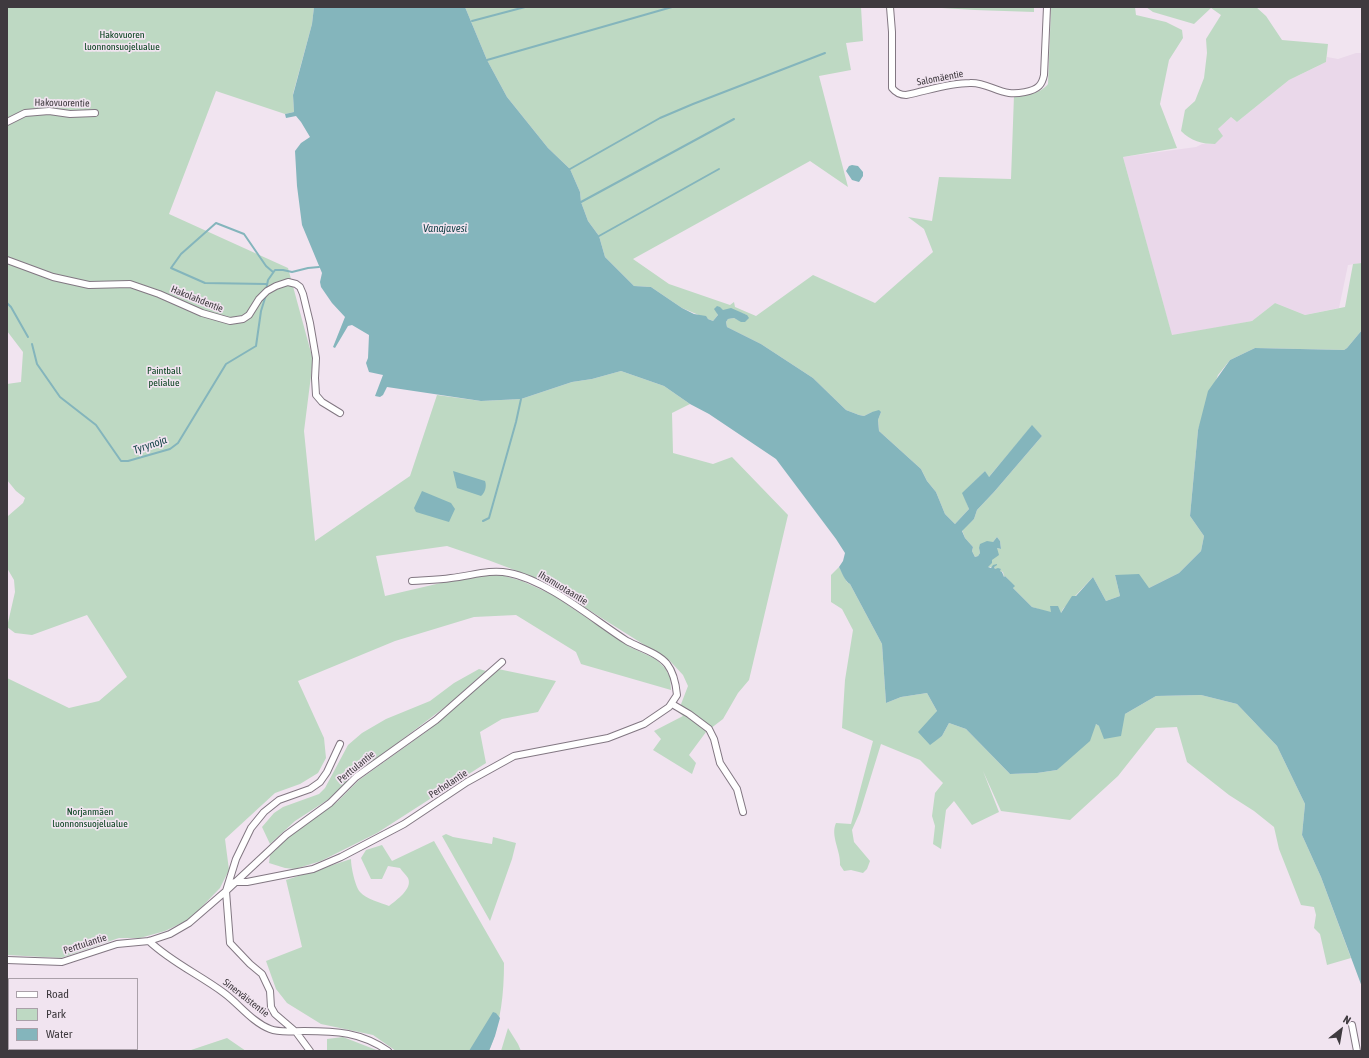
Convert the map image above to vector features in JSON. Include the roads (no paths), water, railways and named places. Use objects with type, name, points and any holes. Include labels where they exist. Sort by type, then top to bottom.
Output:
[{"type":"street","name":"Salomäentie","points":[[890,7],[892,32],[892,88],[894,92],[906,95],[947,85],[970,83],[980,84],[1010,93],[1026,92],[1035,89],[1042,82],[1044,75],[1047,7]]},
{"type":"street","name":"Hakovuorentie","points":[[7,122],[25,113],[49,111],[70,114],[95,114]]},
{"type":"street","name":"Hakolahdentie","points":[[7,260],[53,277],[89,285],[130,284],[159,294],[202,314],[230,321],[238,321],[249,315],[259,299],[267,291],[288,282],[296,284],[300,287],[303,294],[315,351],[316,395],[322,402],[340,413]]},
{"type":"street","name":"Ihamuotaantie","points":[[412,581],[450,579],[489,572],[511,573],[525,578],[558,595],[634,645],[666,663],[674,677],[676,687],[677,695],[672,704]]},
{"type":"street","name":"Perttulantie","points":[[7,960],[62,962],[118,944],[149,941],[170,934],[189,923],[286,835],[330,803],[356,777],[436,720],[502,662]]},
{"type":"street","points":[[672,704],[689,714],[709,729],[714,738],[720,763],[738,789],[743,812]]},
{"type":"street","name":"Perholantie","points":[[235,882],[247,882],[315,868],[341,857],[404,824],[467,782],[514,756],[608,738],[644,724],[672,704]]},
{"type":"street","name":"Perttulantie","points":[[226,891],[232,869],[251,828],[264,812],[278,800],[310,789],[320,782],[327,772],[340,744]]},
{"type":"street","points":[[226,891],[230,943],[262,974],[270,991],[272,1008],[275,1014],[296,1032],[310,1051]]},
{"type":"street","name":"Sinerväistentie","points":[[149,941],[162,953],[202,977],[226,994],[259,1022],[270,1029],[296,1032],[349,1034],[364,1037],[388,1051]]},
{"type":"street","points":[[1352,1025],[1357,1051]]},
{"type":"water","name":"Vanajavesi","points":[[314,7],[465,7],[487,60],[507,97],[548,148],[570,169],[580,192],[581,202],[588,221],[599,236],[605,257],[634,286],[651,287],[682,308],[694,314],[706,316],[708,319],[713,321],[718,315],[714,309],[717,306],[723,310],[731,308],[747,315],[749,318],[745,322],[741,322],[734,318],[728,319],[726,322],[727,327],[761,344],[813,378],[846,410],[864,416],[879,410],[881,412],[878,420],[879,431],[921,469],[927,481],[936,492],[945,514],[955,524],[969,509],[962,493],[985,471],[989,477],[1032,425],[1042,436],[977,510],[974,519],[962,531],[965,538],[973,547],[972,551],[975,557],[980,553],[980,544],[987,541],[993,542],[997,537],[1000,541],[1001,549],[997,548],[999,555],[992,560],[992,563],[988,567],[991,568],[993,565],[997,564],[994,567],[995,569],[1001,569],[1000,571],[1004,577],[1005,576],[1015,586],[1013,588],[1032,607],[1051,612],[1050,606],[1058,606],[1061,613],[1072,596],[1076,596],[1093,577],[1106,601],[1120,596],[1115,575],[1139,574],[1149,588],[1179,573],[1201,551],[1204,536],[1190,516],[1198,430],[1208,391],[1230,360],[1255,348],[1344,350],[1362,330],[1362,987],[1321,877],[1302,835],[1305,804],[1277,746],[1237,704],[1201,695],[1156,696],[1125,714],[1121,736],[1104,739],[1099,726],[1096,724],[1090,741],[1057,770],[1037,773],[1010,774],[966,729],[949,723],[942,736],[930,745],[918,732],[937,711],[927,693],[901,697],[886,703],[882,644],[850,584],[845,579],[839,567],[843,561],[845,553],[836,539],[776,459],[664,386],[621,371],[592,379],[572,382],[521,399],[481,401],[387,387],[383,395],[380,397],[375,396],[383,375],[369,372],[366,363],[368,358],[369,335],[352,325],[348,326],[335,348],[333,347],[345,317],[332,303],[321,287],[320,282],[322,273],[302,225],[297,186],[295,151],[301,143],[310,137],[296,116],[286,118],[285,114],[294,112],[293,95],[312,24]]},
{"type":"water","points":[[849,166],[858,166],[863,172],[863,176],[859,182],[852,180],[846,171]]},
{"type":"water","points":[[453,471],[485,481],[485,491],[481,496],[457,488]]},
{"type":"water","points":[[422,491],[451,503],[455,509],[449,522],[416,512],[414,508]]},
{"type":"water","points":[[493,1012],[500,1018],[489,1051],[469,1051]]},
{"type":"waterway","points":[[472,21],[525,7]]},
{"type":"waterway","points":[[487,60],[672,7]]},
{"type":"waterway","points":[[570,169],[660,118],[825,53]]},
{"type":"waterway","points":[[581,202],[734,119]]},
{"type":"waterway","points":[[599,236],[719,169]]},
{"type":"waterway","points":[[266,284],[205,283],[171,268],[181,254],[216,223],[244,234],[266,266],[273,272]]},
{"type":"waterway","name":"Tyrynoja","points":[[266,290],[268,280],[275,270],[292,272],[319,267]]},
{"type":"waterway","name":"Tyrynoja","points":[[32,344],[37,364],[60,397],[96,425],[121,461],[128,461],[170,449],[178,443],[226,364],[256,346],[261,311],[266,295]]},
{"type":"waterway","name":"Tyrynoja","points":[[7,303],[11,307],[28,337]]},
{"type":"waterway","points":[[483,521],[489,518],[521,399]]},
{"type":"park label","name":"Hakovuoren luonnonsuojelualue","points":[[122,40]]},
{"type":"park label","name":"Paintball pelialue","points":[[164,376]]},
{"type":"park label","name":"Norjanmäen luonnonsuojelualue","points":[[90,818]]}]
